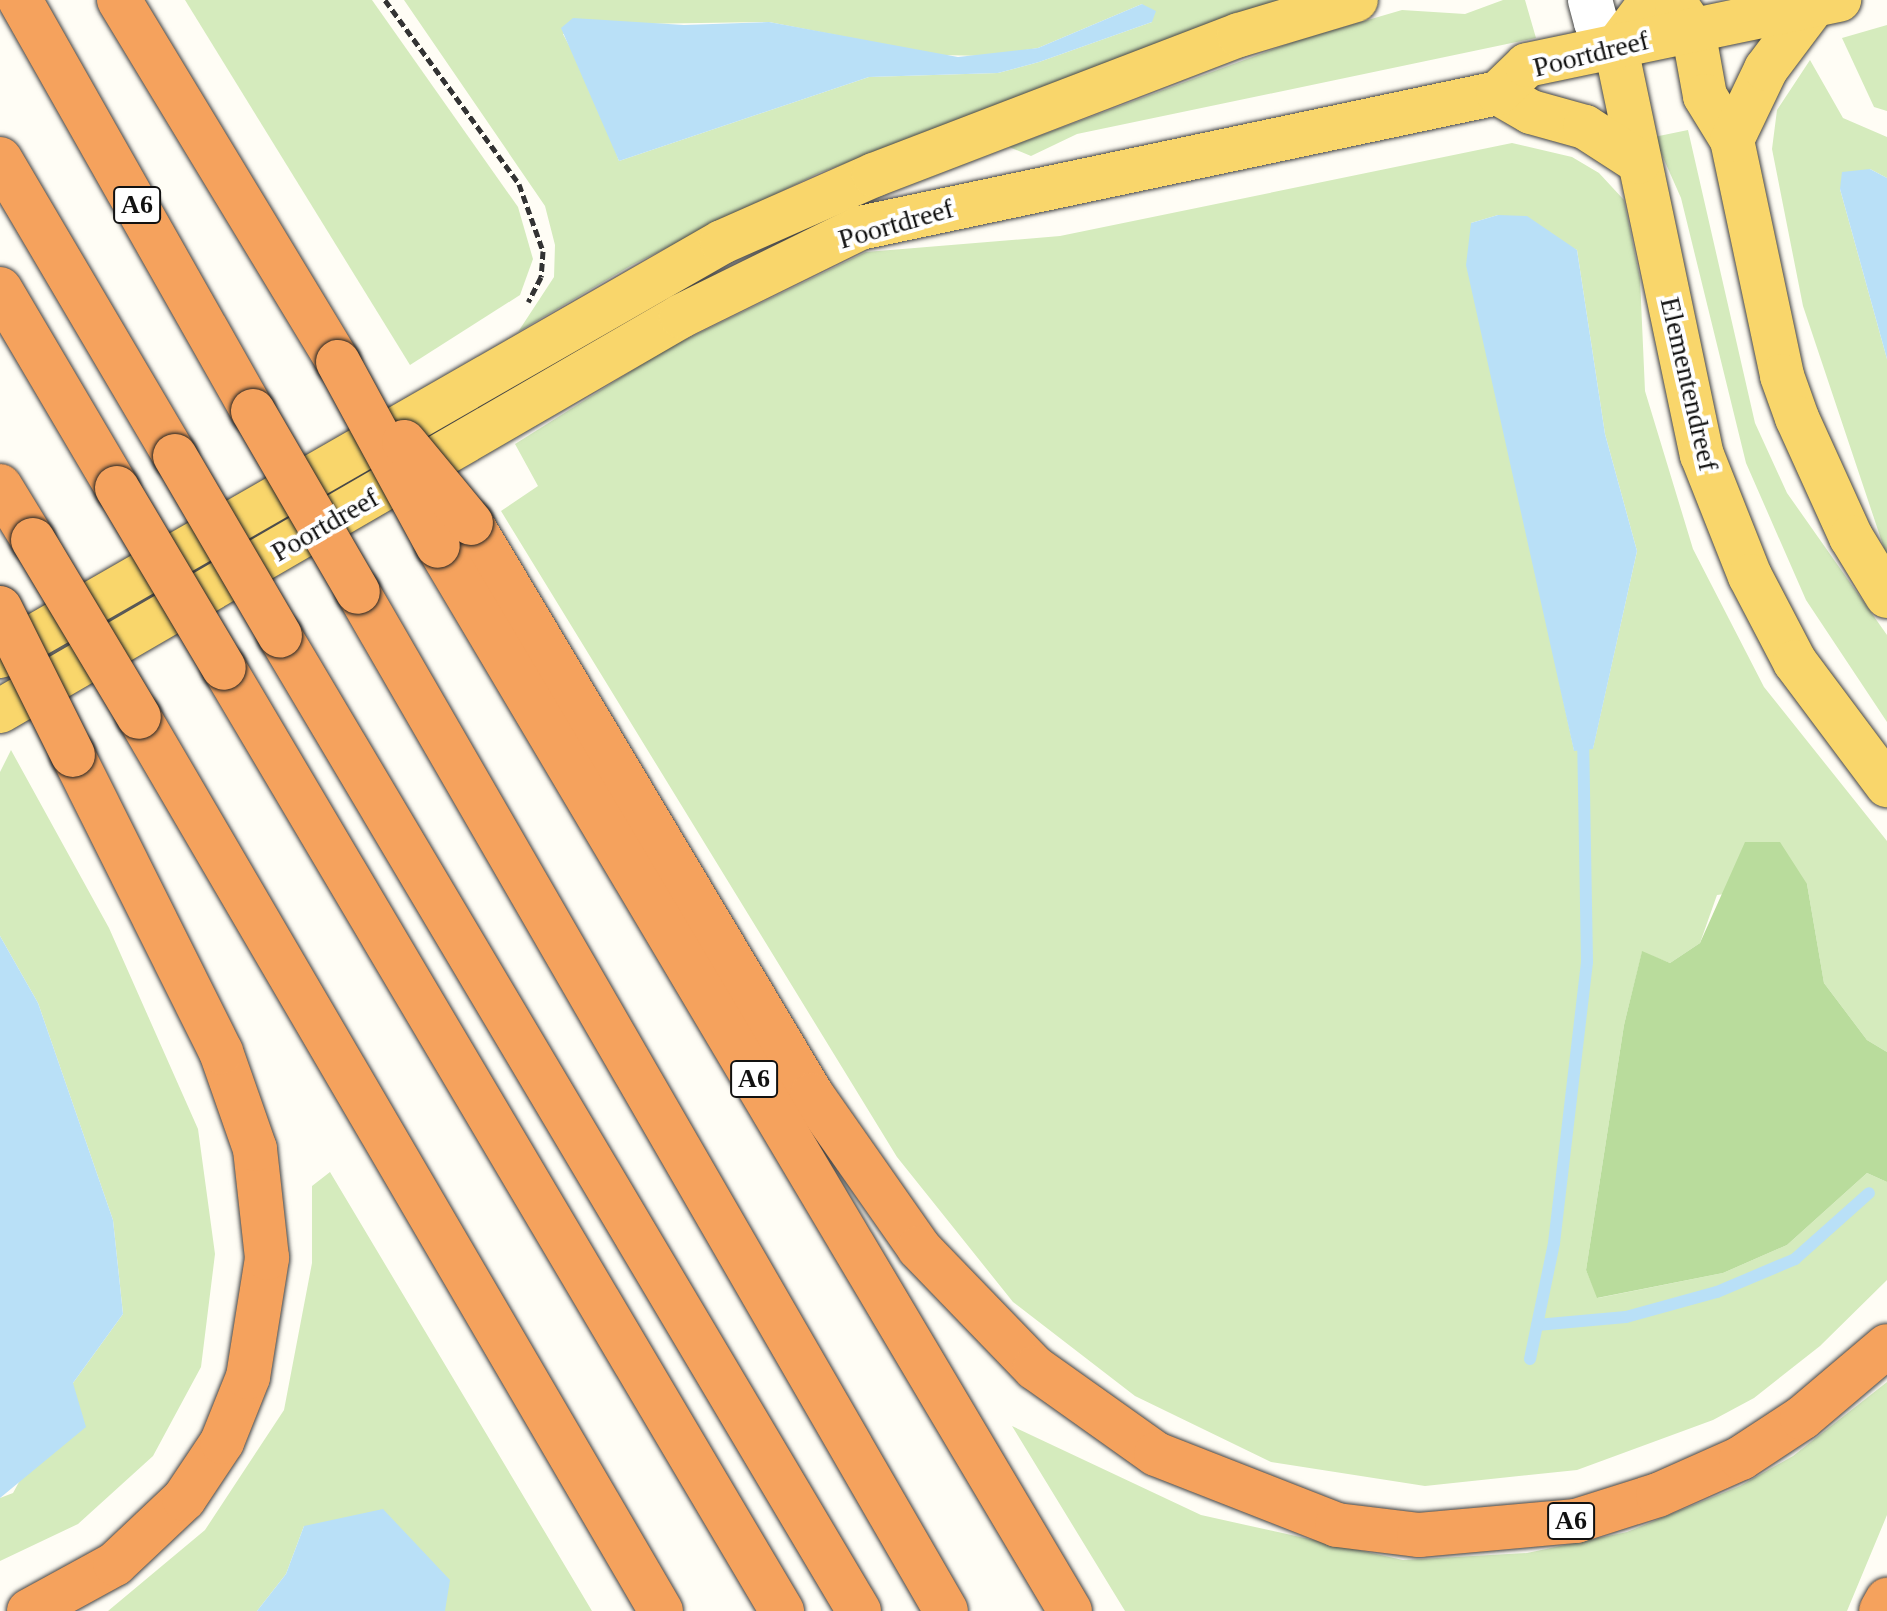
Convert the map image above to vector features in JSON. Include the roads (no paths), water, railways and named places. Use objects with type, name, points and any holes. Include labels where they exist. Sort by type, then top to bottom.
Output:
[{"type":"highway","name":"A6","points":[[20,0],[253,411],[946,1611]]},
{"type":"highway","name":"A6","points":[[119,0],[338,362],[454,535],[812,1095],[919,1248],[1035,1368],[1156,1454],[1262,1501],[1337,1525],[1419,1535],[1576,1521],[1658,1495],[1741,1458],[1802,1418],[1887,1346]]},
{"type":"highway","points":[[0,159],[859,1611]]},
{"type":"highway","points":[[0,289],[782,1611]]},
{"type":"highway","points":[[0,486],[139,717],[661,1611]]},
{"type":"highway","name":"A6","points":[[454,535],[1070,1611]]},
{"type":"highway","points":[[0,608],[221,1052],[255,1149],[267,1258],[248,1377],[222,1442],[184,1499],[115,1564],[29,1611]]},
{"type":"highway","points":[[1881,1611],[1887,1600]]},
{"type":"main road","name":"Poortdreef","points":[[0,656],[722,242],[874,175],[1210,46],[1356,0]]},
{"type":"main road","points":[[1616,48],[1652,0]]},
{"type":"main road","name":"Poortdreef","points":[[0,711],[681,316],[860,228],[1498,93],[1527,65],[1616,48],[1683,15],[1827,2]]},
{"type":"main road","points":[[1732,140],[1766,69],[1827,2]]},
{"type":"main road","points":[[1683,15],[1705,96],[1732,140],[1782,376],[1851,537],[1887,596]]},
{"type":"main road","name":"Elementendreef","points":[[1616,48],[1639,162],[1652,198],[1692,422],[1723,514],[1795,662],[1887,785]]},
{"type":"main road","points":[[1498,93],[1531,112],[1597,132],[1639,162]]},
{"type":"lane","points":[[1590,0],[1596,22],[1616,48]]},
{"type":"water","points":[[1142,4],[1156,11],[1152,22],[1039,62],[998,73],[869,77],[619,161],[561,28],[573,18],[684,25],[769,22],[958,57],[1038,48]]},
{"type":"water","points":[[1870,169],[1887,178],[1887,359],[1840,189],[1842,172]]},
{"type":"water","points":[[1498,215],[1527,216],[1577,250],[1605,434],[1637,551],[1593,749],[1574,751],[1466,265],[1471,223]]},
{"type":"water","points":[[0,936],[38,1003],[113,1220],[123,1314],[73,1383],[86,1427],[0,1498]]},
{"type":"water","points":[[383,1509],[450,1580],[445,1611],[257,1611],[286,1574],[304,1526]]},
{"type":"waterway","points":[[1530,1359],[1554,1243],[1587,962],[1583,735]]},
{"type":"waterway","points":[[1537,1325],[1626,1317],[1717,1292],[1795,1259],[1869,1193]]}]
